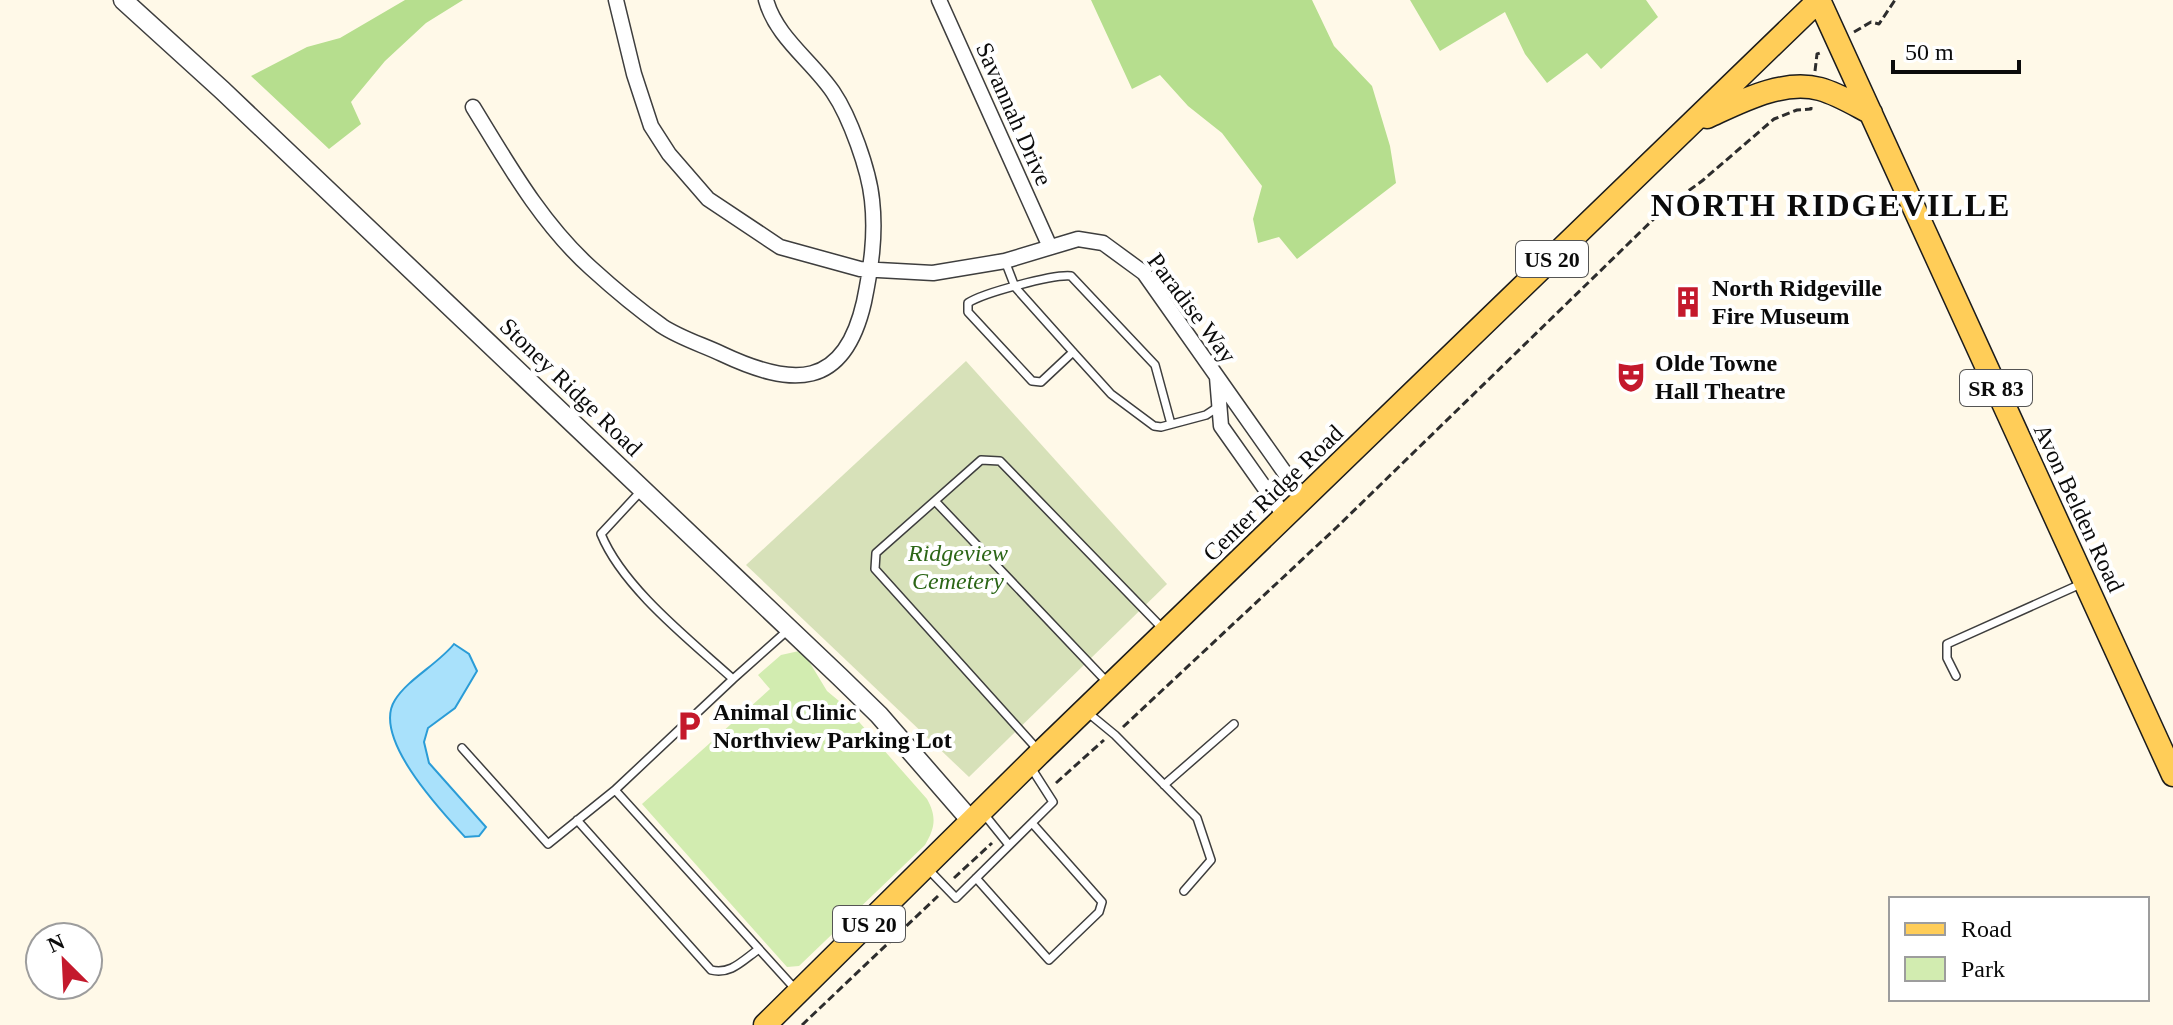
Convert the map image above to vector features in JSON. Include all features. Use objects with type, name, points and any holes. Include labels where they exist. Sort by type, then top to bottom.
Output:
[{"type":"main road","name":"Avon Belden Road","points":[[1819,0],[2173,775]]},
{"type":"main road","name":"Center Ridge Road","points":[[765,1025],[1035,759],[1819,0]]},
{"type":"main road","points":[[1691,124],[1747,99],[1776,90],[1812,98],[1838,96],[1871,113]]},
{"type":"street","name":"Stoney Ridge Road","points":[[123,0],[643,489],[879,715],[977,817]]},
{"type":"street","name":"Paradise Way","points":[[616,0],[634,74],[651,126],[669,154],[708,199],[780,247],[860,269],[933,273],[1005,261],[1078,239],[1103,243],[1144,273],[1217,377],[1225,402],[1304,500]]},
{"type":"street","points":[[473,107],[531,201],[590,267],[663,327],[753,368],[784,377],[801,377],[831,365],[848,349],[859,326],[871,270],[874,236],[872,197],[854,133],[833,91],[775,23],[766,0]]},
{"type":"street","name":"Savannah Drive","points":[[939,0],[1050,247]]},
{"type":"street","points":[[1225,402],[1221,426],[1286,518]]},
{"type":"lane","points":[[1005,261],[1015,287],[1073,352],[1118,399],[1154,426],[1161,427],[1206,415],[1225,402]]},
{"type":"lane","points":[[1073,352],[1041,382],[1032,381],[968,312],[968,303],[1015,287],[1071,276],[1155,365],[1171,424]]},
{"type":"lane","points":[[926,867],[956,898],[1053,802],[1035,759],[875,569],[876,553],[981,460],[1000,461],[1166,632]]},
{"type":"lane","points":[[643,489],[601,534],[608,551],[658,611],[733,679]]},
{"type":"lane","points":[[935,501],[1111,686]]},
{"type":"lane","points":[[1956,676],[1947,658],[1947,644],[2085,582]]},
{"type":"lane","points":[[462,748],[548,844],[615,790],[789,629]]},
{"type":"lane","points":[[1086,710],[1197,818],[1211,860],[1184,891]]},
{"type":"lane","points":[[1164,785],[1234,724]]},
{"type":"lane","points":[[615,790],[799,993]]},
{"type":"lane","points":[[977,817],[1009,845]]},
{"type":"lane","points":[[577,820],[711,970],[731,970],[759,949]]},
{"type":"lane","points":[[976,878],[1049,960],[1099,912],[1102,902],[1032,823]]},
{"type":"path","points":[[1047,792],[1098,744],[1115,735],[1337,527],[1666,207],[1702,181],[1774,119],[1797,110],[1812,98],[1817,54],[1871,22],[1879,24],[1895,0]]},
{"type":"path","points":[[802,1025],[1000,835]]},
{"type":"green space","points":[[405,0],[463,0],[426,23],[385,61],[351,102],[361,124],[329,149],[251,76],[307,47],[340,38]]},
{"type":"green space","points":[[1091,0],[1312,0],[1334,46],[1372,86],[1390,146],[1396,183],[1297,259],[1279,237],[1258,243],[1253,219],[1262,186],[1222,133],[1188,106],[1160,75],[1132,89]]},
{"type":"green space","points":[[1410,0],[1646,0],[1658,17],[1601,69],[1587,53],[1547,83],[1525,54],[1505,12],[1440,51]]},
{"type":"green space","name":"Ridgeview Cemetery","points":[[966,361],[1167,584],[969,777],[746,565]]},
{"type":"green space","points":[[799,651],[807,658],[827,691],[845,706],[927,799],[934,822],[925,845],[799,966],[787,967],[642,804],[770,689],[758,675],[781,655]]},
{"type":"water","points":[[454,644],[469,654],[477,671],[455,708],[428,728],[424,742],[429,763],[486,827],[479,836],[465,837],[441,810],[412,773],[392,733],[390,715],[395,700],[407,685]]},
{"type":"place","name":"North Ridgeville Fire Museum","points":[[1688,302]]},
{"type":"place","name":"Olde Towne Hall Theatre","points":[[1631,377]]},
{"type":"place","name":"Animal Clinic Northview Parking Lot","points":[[689,726]]},
{"type":"district","name":"NORTH RIDGEVILLE","points":[[1831,205]]}]
